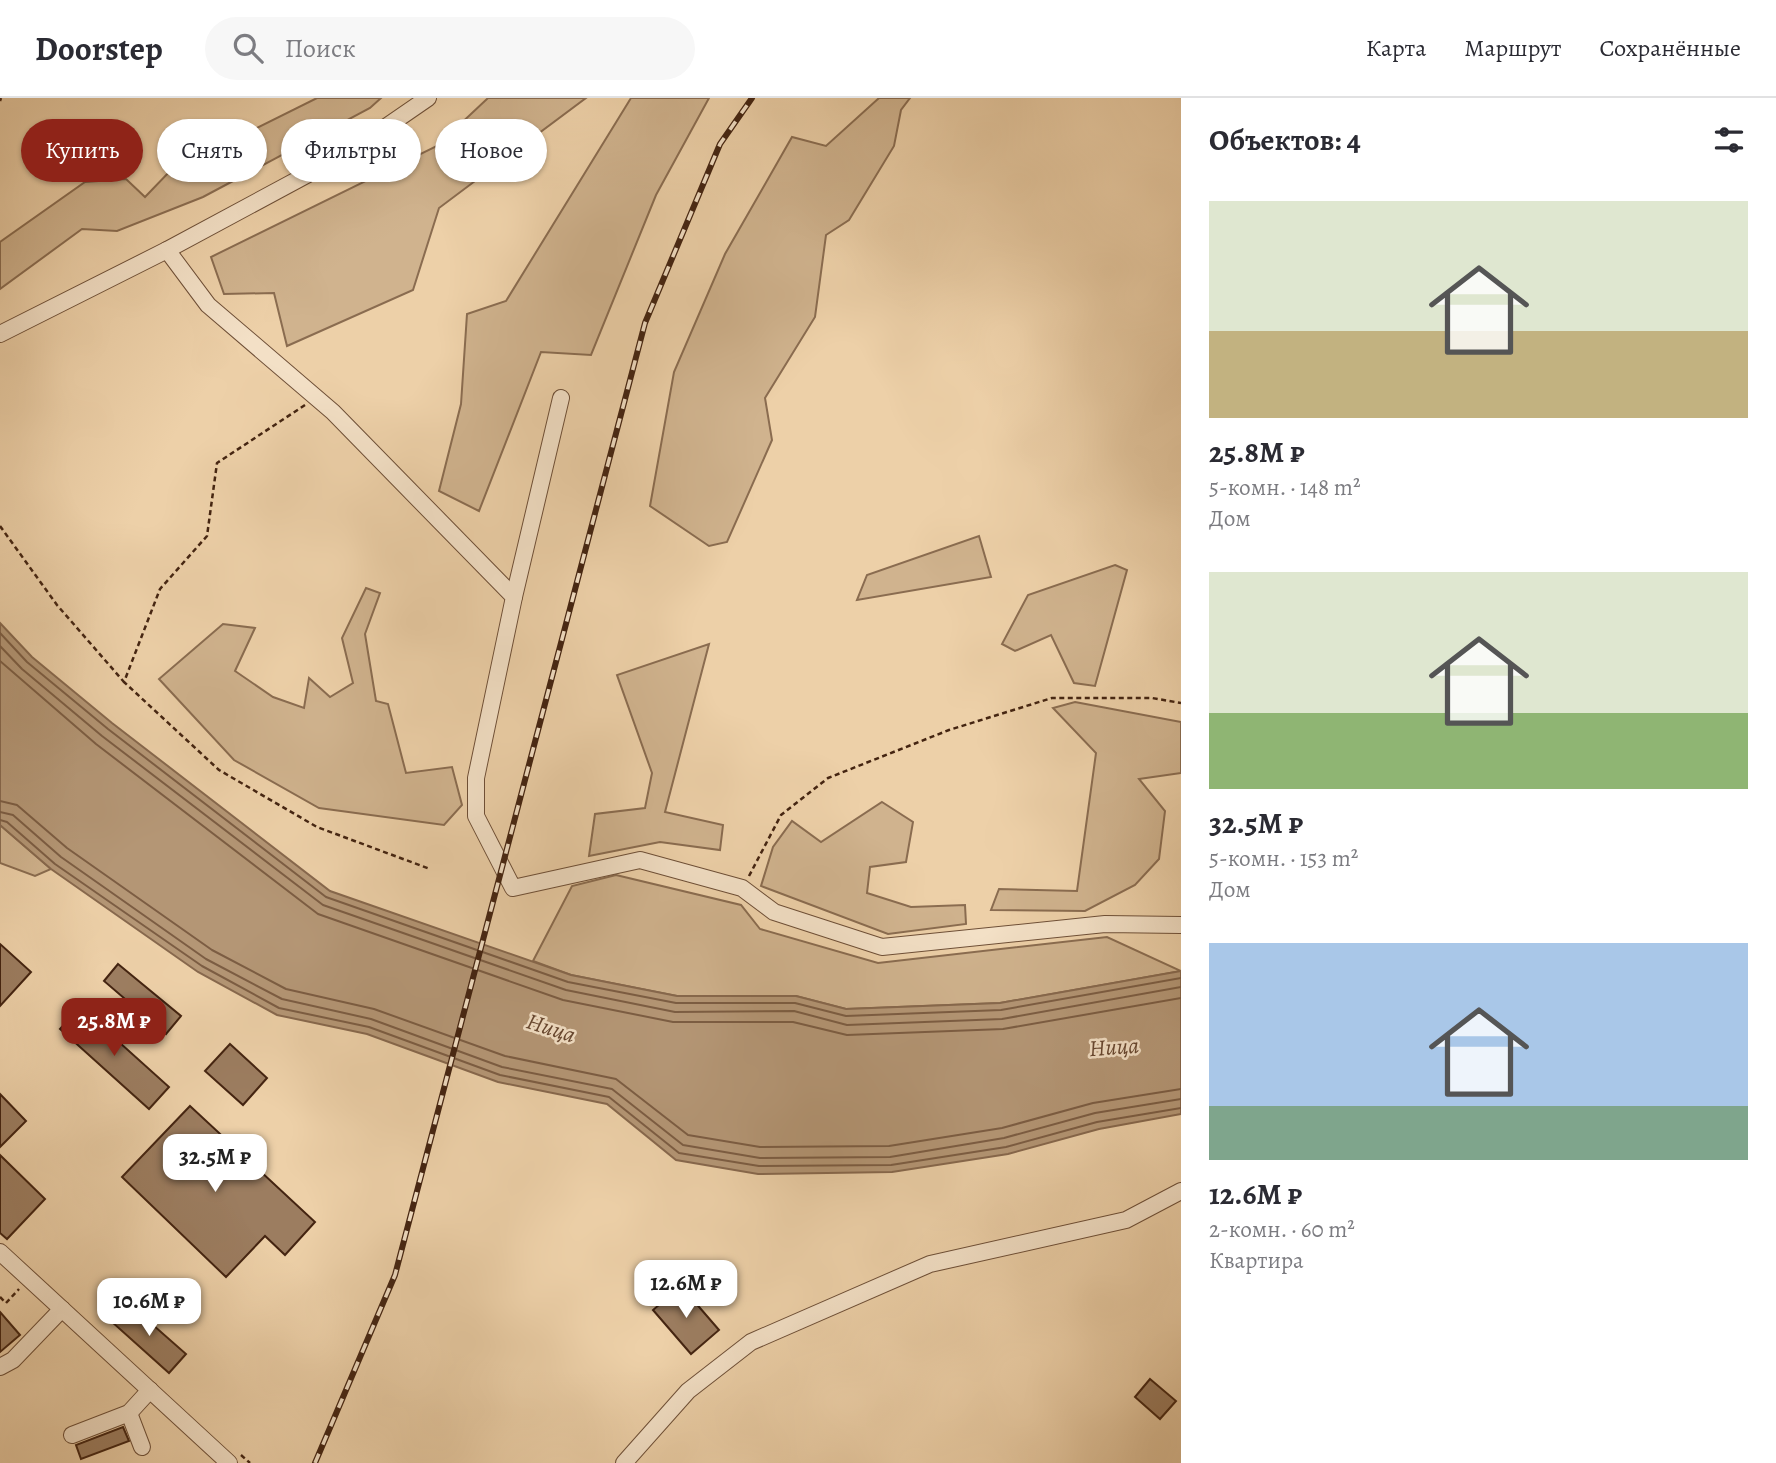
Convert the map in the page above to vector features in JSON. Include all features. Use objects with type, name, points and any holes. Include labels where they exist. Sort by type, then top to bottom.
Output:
[{"type":"street","points":[[0,334],[167,250],[351,151],[428,98]]},
{"type":"street","points":[[167,250],[208,305],[316,397],[514,597]]},
{"type":"street","points":[[561,398],[514,597],[476,778],[476,816],[513,888],[640,860],[742,888],[774,912],[882,947],[1105,925],[1181,925]]},
{"type":"street","points":[[624,1463],[688,1391],[751,1342],[930,1264],[1126,1220],[1181,1191]]},
{"type":"street","points":[[0,1252],[150,1390],[220,1461]]},
{"type":"street","points":[[0,1367],[13,1360],[62,1309]]},
{"type":"street","points":[[72,1435],[129,1413],[150,1390]]},
{"type":"street","points":[[129,1413],[142,1447]]},
{"type":"path","points":[[124,682],[160,589],[207,536],[217,463],[316,397]]},
{"type":"path","points":[[0,526],[57,605],[124,682],[219,770],[317,827],[430,869]]},
{"type":"path","points":[[742,888],[781,815],[828,778],[949,730],[1052,698],[1152,698],[1181,703]]},
{"type":"shaded area","points":[[317,98],[381,98],[370,108],[349,119],[281,119],[281,155],[267,163],[267,123]]},
{"type":"shaded area","points":[[488,98],[586,98],[547,127],[547,119],[466,119]]},
{"type":"shaded area","points":[[631,98],[709,98],[656,195],[591,355],[541,352],[479,511],[439,491],[461,404],[467,314],[506,301]]},
{"type":"shaded area","points":[[879,98],[910,98],[901,110],[894,146],[849,220],[826,235],[815,317],[765,398],[772,440],[727,542],[709,546],[650,506],[674,372],[725,254],[792,137],[826,146]]},
{"type":"shaded area","points":[[435,147],[435,182],[474,182],[439,208],[413,290],[287,346],[274,293],[224,294],[211,257],[364,182],[421,182],[421,154]]},
{"type":"shaded area","points":[[85,182],[129,182],[145,197],[159,182],[231,182],[203,197],[117,231],[82,229],[0,289],[0,242]]},
{"type":"shaded area","points":[[979,536],[991,577],[857,600],[867,575]]},
{"type":"shaded area","points":[[1115,565],[1127,570],[1095,686],[1074,683],[1051,635],[1015,651],[1002,644],[1028,595]]},
{"type":"shaded area","points":[[366,588],[380,593],[365,634],[376,701],[388,704],[406,773],[452,767],[462,805],[444,825],[319,808],[234,760],[159,679],[223,624],[255,628],[235,671],[273,697],[304,708],[309,678],[330,697],[353,683],[342,638]]},
{"type":"shaded area","points":[[709,644],[665,812],[723,825],[720,850],[660,842],[589,856],[595,814],[645,808],[652,773],[617,675]]},
{"type":"shaded area","points":[[1075,702],[1181,722],[1181,773],[1139,779],[1165,811],[1159,859],[1135,885],[1085,911],[991,910],[999,889],[1077,891],[1096,753],[1053,708]]},
{"type":"shaded area","points":[[882,802],[913,822],[906,862],[870,867],[867,893],[911,907],[965,905],[966,924],[888,934],[761,886],[773,847],[792,821],[821,842]]},
{"type":"shaded area","points":[[0,825],[51,869],[35,876],[0,863]]},
{"type":"shaded area","points":[[616,875],[741,905],[760,929],[878,963],[1107,937],[1181,971],[1000,1003],[846,1009],[796,996],[677,996],[571,975],[533,961],[572,886]]},
{"type":"water","name":"Ница","points":[[0,623],[32,657],[112,723],[330,891],[571,975],[677,996],[796,996],[846,1009],[1000,1003],[1181,971],[1181,1114],[1099,1129],[1008,1154],[892,1172],[758,1174],[676,1160],[607,1104],[498,1082],[367,1034],[277,1015],[198,972],[51,869],[0,825]]},
{"type":"building","points":[[0,944],[31,972],[0,1006]]},
{"type":"building","points":[[118,964],[181,1016],[166,1034],[104,981]]},
{"type":"building","points":[[80,1007],[169,1087],[149,1109],[60,1029]]},
{"type":"building","points":[[230,1044],[267,1078],[243,1105],[205,1071]]},
{"type":"building","points":[[0,1094],[26,1121],[0,1147]]},
{"type":"building","points":[[190,1106],[315,1222],[285,1255],[265,1236],[226,1277],[122,1177]]},
{"type":"building","points":[[0,1155],[45,1199],[7,1239],[0,1233]]},
{"type":"building","points":[[681,1286],[719,1330],[691,1354],[653,1310]]},
{"type":"building","points":[[128,1303],[186,1354],[169,1373],[112,1322]]},
{"type":"building","points":[[0,1312],[20,1335],[0,1352]]},
{"type":"building","points":[[1150,1379],[1176,1401],[1160,1419],[1135,1397]]},
{"type":"building","points":[[123,1427],[129,1441],[81,1459],[76,1445]]},
{"type":"railway","points":[[315,1463],[395,1275],[645,323],[720,144],[752,98]]}]
